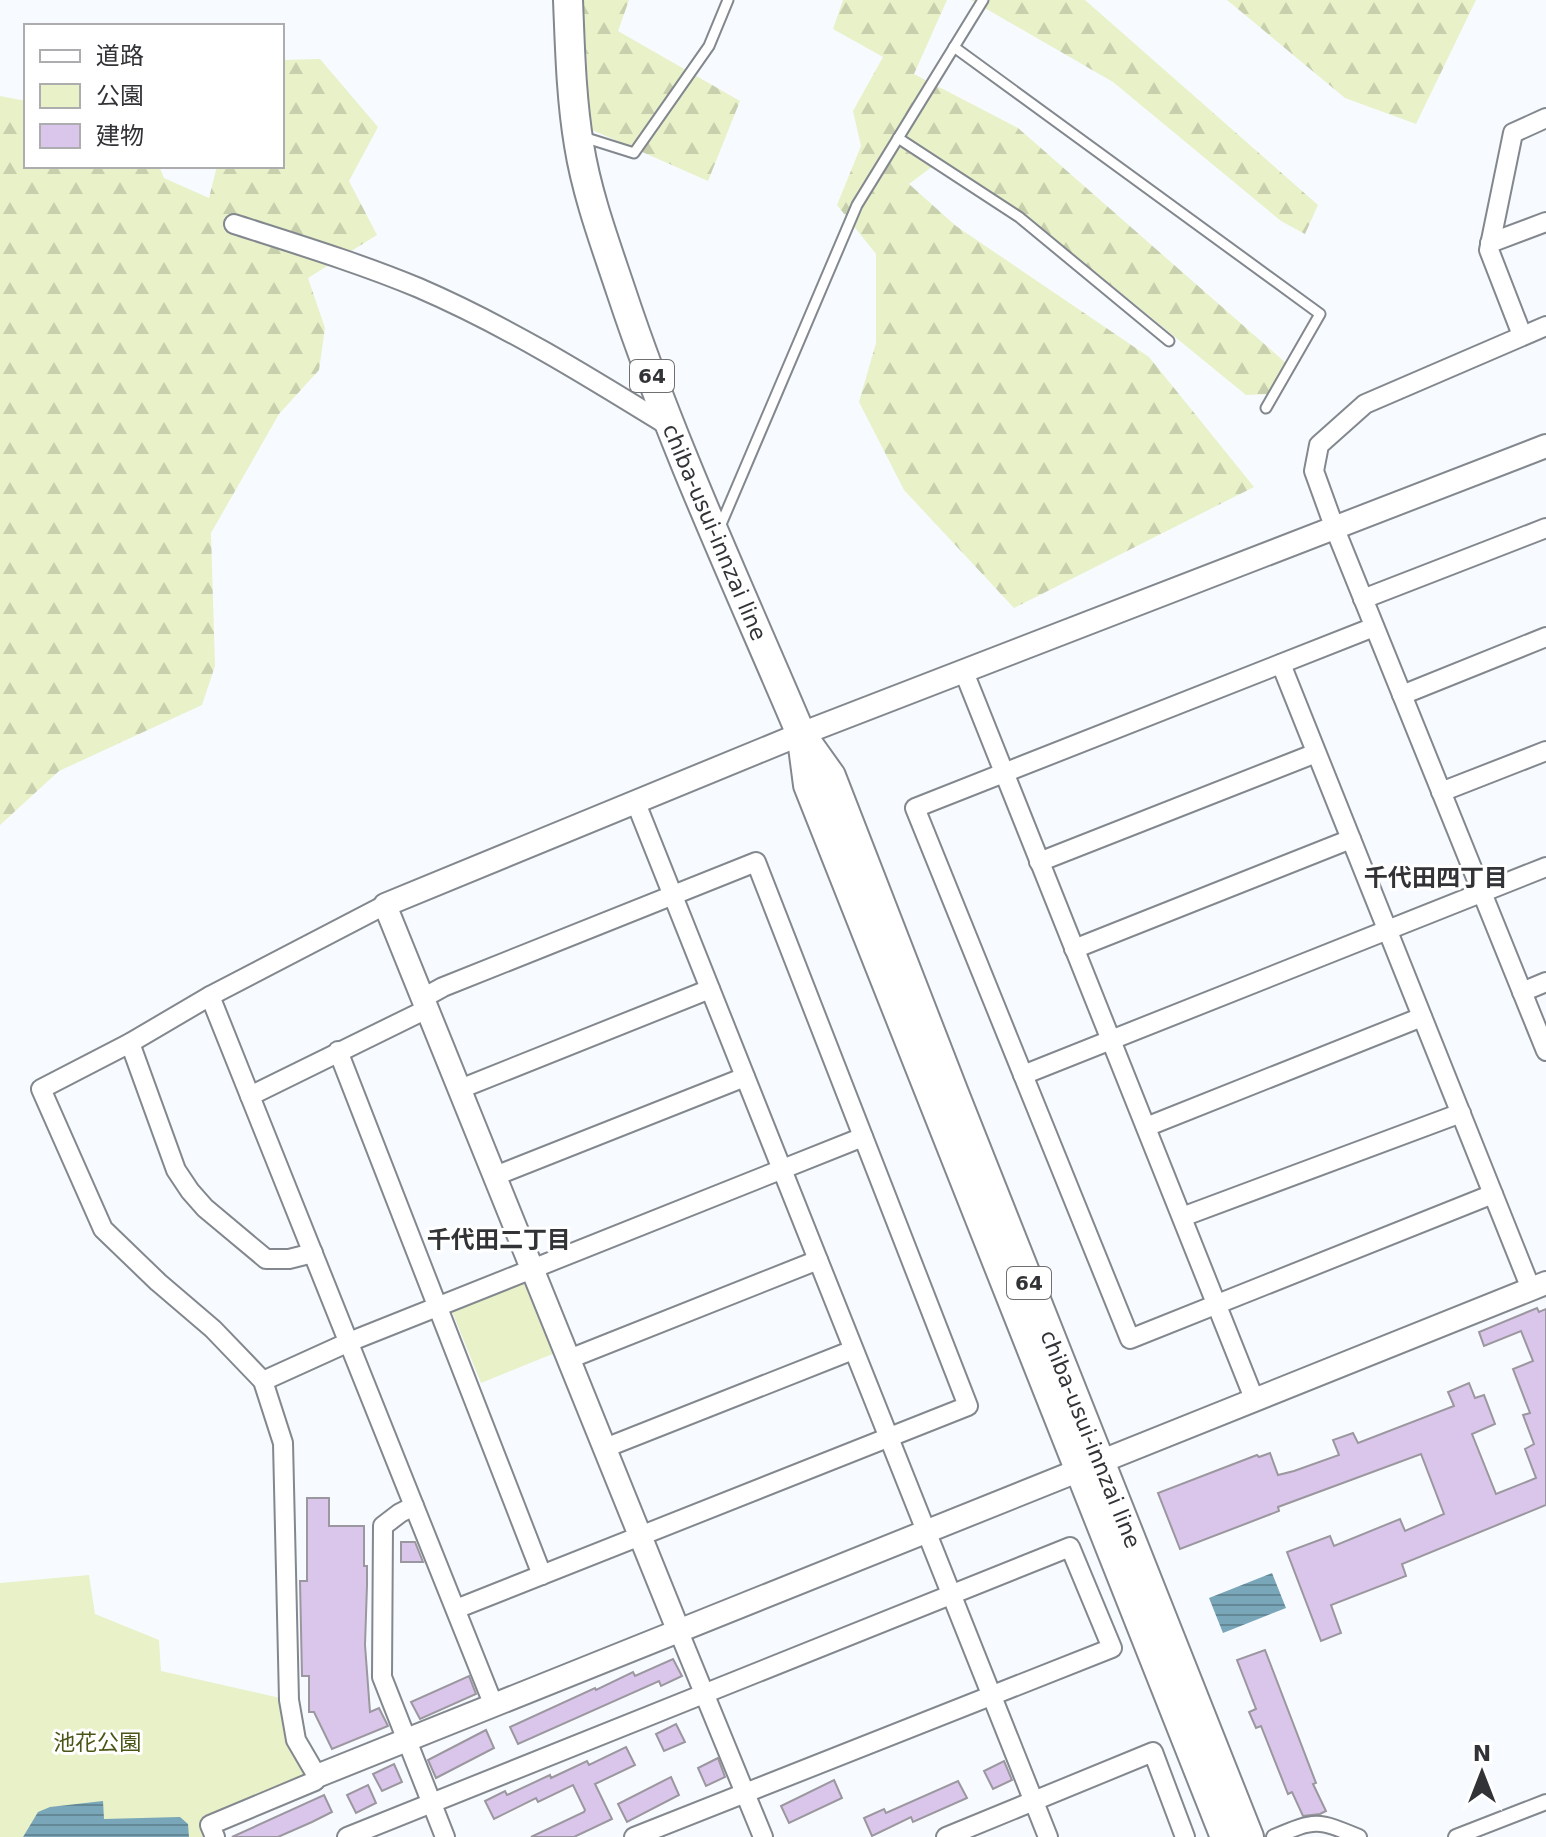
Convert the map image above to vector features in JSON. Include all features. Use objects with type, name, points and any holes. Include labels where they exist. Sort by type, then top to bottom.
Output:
[{"type":"main road","name":"chiba-usui-innzai line","points":[[568,0],[578,136],[593,205],[630,319],[670,427],[801,734],[808,785],[1090,1467],[1249,1837]]},
{"type":"main road","name":"chiba-usui-innzai line","points":[[1090,1467],[1225,1837]]},
{"type":"street","points":[[1522,335],[1489,250],[1513,133],[1546,118]]},
{"type":"street","points":[[1490,243],[1546,222]]},
{"type":"street","points":[[234,224],[419,288],[563,362],[670,427]]},
{"type":"street","points":[[1546,326],[1365,404],[1319,445],[1314,471],[1546,1051]]},
{"type":"street","points":[[317,1776],[296,1740],[289,1700],[283,1443],[263,1381],[213,1329],[103,1229],[41,1089],[385,905],[801,734],[1546,446]]},
{"type":"street","points":[[1363,599],[1546,528]]},
{"type":"street","points":[[1374,627],[915,808],[1130,1339],[1493,1194]]},
{"type":"street","points":[[1402,695],[1546,637]]},
{"type":"street","points":[[215,1837],[210,1825],[315,1781],[317,1776],[1539,1286],[1493,1194],[1281,664]]},
{"type":"street","points":[[964,672],[1255,1401]]},
{"type":"street","points":[[1441,792],[1546,751]]},
{"type":"street","points":[[1039,862],[1316,753]]},
{"type":"street","points":[[636,803],[1048,1837]]},
{"type":"street","points":[[1074,949],[1351,839]]},
{"type":"street","points":[[250,1096],[425,1003],[443,987],[756,862],[968,1406],[456,1609]]},
{"type":"street","points":[[1023,1075],[1546,867]]},
{"type":"street","points":[[385,905],[763,1837]]},
{"type":"street","points":[[1522,992],[1546,982]]},
{"type":"street","points":[[460,1089],[710,989]]},
{"type":"street","points":[[210,996],[494,1706]]},
{"type":"street","points":[[1146,1127],[1422,1017]]},
{"type":"street","points":[[130,1043],[176,1170],[190,1191],[205,1208],[266,1259],[289,1259],[313,1253]]},
{"type":"street","points":[[338,1051],[542,1575]]},
{"type":"street","points":[[495,1176],[745,1077]]},
{"type":"street","points":[[1182,1217],[1461,1113]]},
{"type":"street","points":[[263,1381],[437,1306],[863,1137]]},
{"type":"street","points":[[569,1359],[818,1260]]},
{"type":"street","points":[[605,1448],[853,1350]]},
{"type":"street","points":[[414,1506],[383,1526],[382,1677],[445,1837]]},
{"type":"street","points":[[347,1837],[1070,1547],[1112,1648],[634,1837]]},
{"type":"street","points":[[946,1837],[1153,1752],[1185,1837]]},
{"type":"street","points":[[1456,1837],[1546,1802]]},
{"type":"street","points":[[1274,1837],[1317,1822],[1359,1837]]},
{"type":"lane","points":[[578,136],[634,153],[709,46],[728,0]]},
{"type":"lane","points":[[716,535],[857,205],[983,0]]},
{"type":"lane","points":[[954,47],[1320,314],[1266,408]]},
{"type":"lane","points":[[898,138],[1019,217],[1169,341]]},
{"type":"green space","points":[[551,0],[629,0],[618,31],[740,101],[708,181],[590,129],[584,10]]},
{"type":"green space","points":[[843,0],[947,0],[914,74],[1018,128],[1287,364],[1268,394],[1246,395],[1099,275],[941,160],[909,184],[956,226],[1149,357],[1254,487],[1014,608],[904,490],[859,402],[876,343],[876,254],[837,205],[861,146],[853,111],[883,57],[833,29]]},
{"type":"green space","points":[[971,0],[1085,0],[1318,205],[1305,234],[1281,221],[1113,82]]},
{"type":"green space","points":[[1227,0],[1476,0],[1416,124],[1345,98]]},
{"type":"green space","points":[[320,59],[378,127],[349,181],[377,235],[308,278],[325,328],[319,370],[279,414],[211,533],[215,666],[202,705],[59,771],[0,825],[0,96],[24,101],[24,168],[160,168],[164,178],[209,198],[216,168],[284,168],[284,60]]},
{"type":"green space","points":[[525,1281],[555,1353],[481,1383],[451,1309]]},
{"type":"green space","name":"池花公園","points":[[89,1575],[95,1614],[159,1640],[161,1671],[289,1700],[315,1781],[221,1821],[224,1837],[0,1837],[0,1583]]},
{"type":"water","points":[[1272,1573],[1286,1608],[1223,1633],[1209,1598]]},
{"type":"water","points":[[103,1801],[104,1819],[180,1817],[188,1824],[189,1837],[23,1837],[38,1812],[50,1807]]},
{"type":"building","points":[[1537,1308],[1539,1312],[1546,1309],[1546,1505],[1402,1564],[1406,1576],[1331,1605],[1341,1633],[1321,1641],[1287,1552],[1330,1536],[1334,1546],[1400,1519],[1405,1531],[1444,1514],[1421,1454],[1278,1507],[1279,1511],[1180,1549],[1158,1493],[1257,1455],[1270,1453],[1278,1475],[1294,1471],[1339,1455],[1333,1440],[1353,1433],[1358,1443],[1454,1406],[1448,1392],[1469,1383],[1475,1398],[1484,1395],[1495,1424],[1472,1434],[1496,1494],[1536,1478],[1525,1449],[1534,1444],[1523,1415],[1530,1413],[1513,1369],[1533,1361],[1521,1331],[1484,1346],[1479,1332]]},
{"type":"building","points":[[307,1498],[329,1498],[329,1526],[364,1526],[364,1566],[367,1566],[365,1645],[370,1712],[379,1708],[388,1726],[332,1749],[314,1712],[309,1712],[309,1676],[302,1676],[300,1581],[307,1581]]},
{"type":"building","points":[[401,1542],[415,1542],[423,1562],[401,1562]]},
{"type":"building","points":[[1265,1650],[1316,1783],[1313,1784],[1326,1811],[1320,1814],[1303,1816],[1292,1792],[1288,1794],[1261,1726],[1256,1728],[1249,1712],[1256,1709],[1237,1660]]},
{"type":"building","points":[[673,1659],[682,1676],[661,1686],[659,1681],[518,1744],[510,1727],[633,1672],[635,1676]]},
{"type":"building","points":[[469,1676],[476,1694],[420,1719],[411,1702]]},
{"type":"building","points":[[676,1724],[685,1742],[664,1751],[656,1734]]},
{"type":"building","points":[[486,1730],[494,1748],[436,1778],[428,1760]]},
{"type":"building","points":[[626,1747],[635,1765],[595,1784],[612,1819],[574,1837],[531,1837],[584,1812],[573,1785],[538,1802],[536,1798],[494,1819],[485,1801],[505,1791],[507,1795],[550,1775],[551,1778],[587,1761],[589,1765]]},
{"type":"building","points":[[718,1758],[725,1777],[706,1786],[698,1768]]},
{"type":"building","points":[[1004,1761],[1012,1780],[993,1789],[984,1771]]},
{"type":"building","points":[[394,1764],[402,1782],[382,1791],[373,1774]]},
{"type":"building","points":[[671,1777],[679,1795],[627,1822],[618,1804]]},
{"type":"building","points":[[834,1780],[842,1798],[789,1823],[781,1806]]},
{"type":"building","points":[[958,1781],[967,1798],[913,1822],[911,1817],[872,1836],[864,1818],[884,1809],[886,1813]]},
{"type":"building","points":[[368,1785],[376,1803],[356,1813],[347,1795]]},
{"type":"building","points":[[324,1795],[332,1812],[312,1822],[278,1837],[232,1837]]},
{"type":"district","name":"千代田四丁目","points":[[1436,878]]},
{"type":"district","name":"千代田二丁目","points":[[499,1240]]}]
